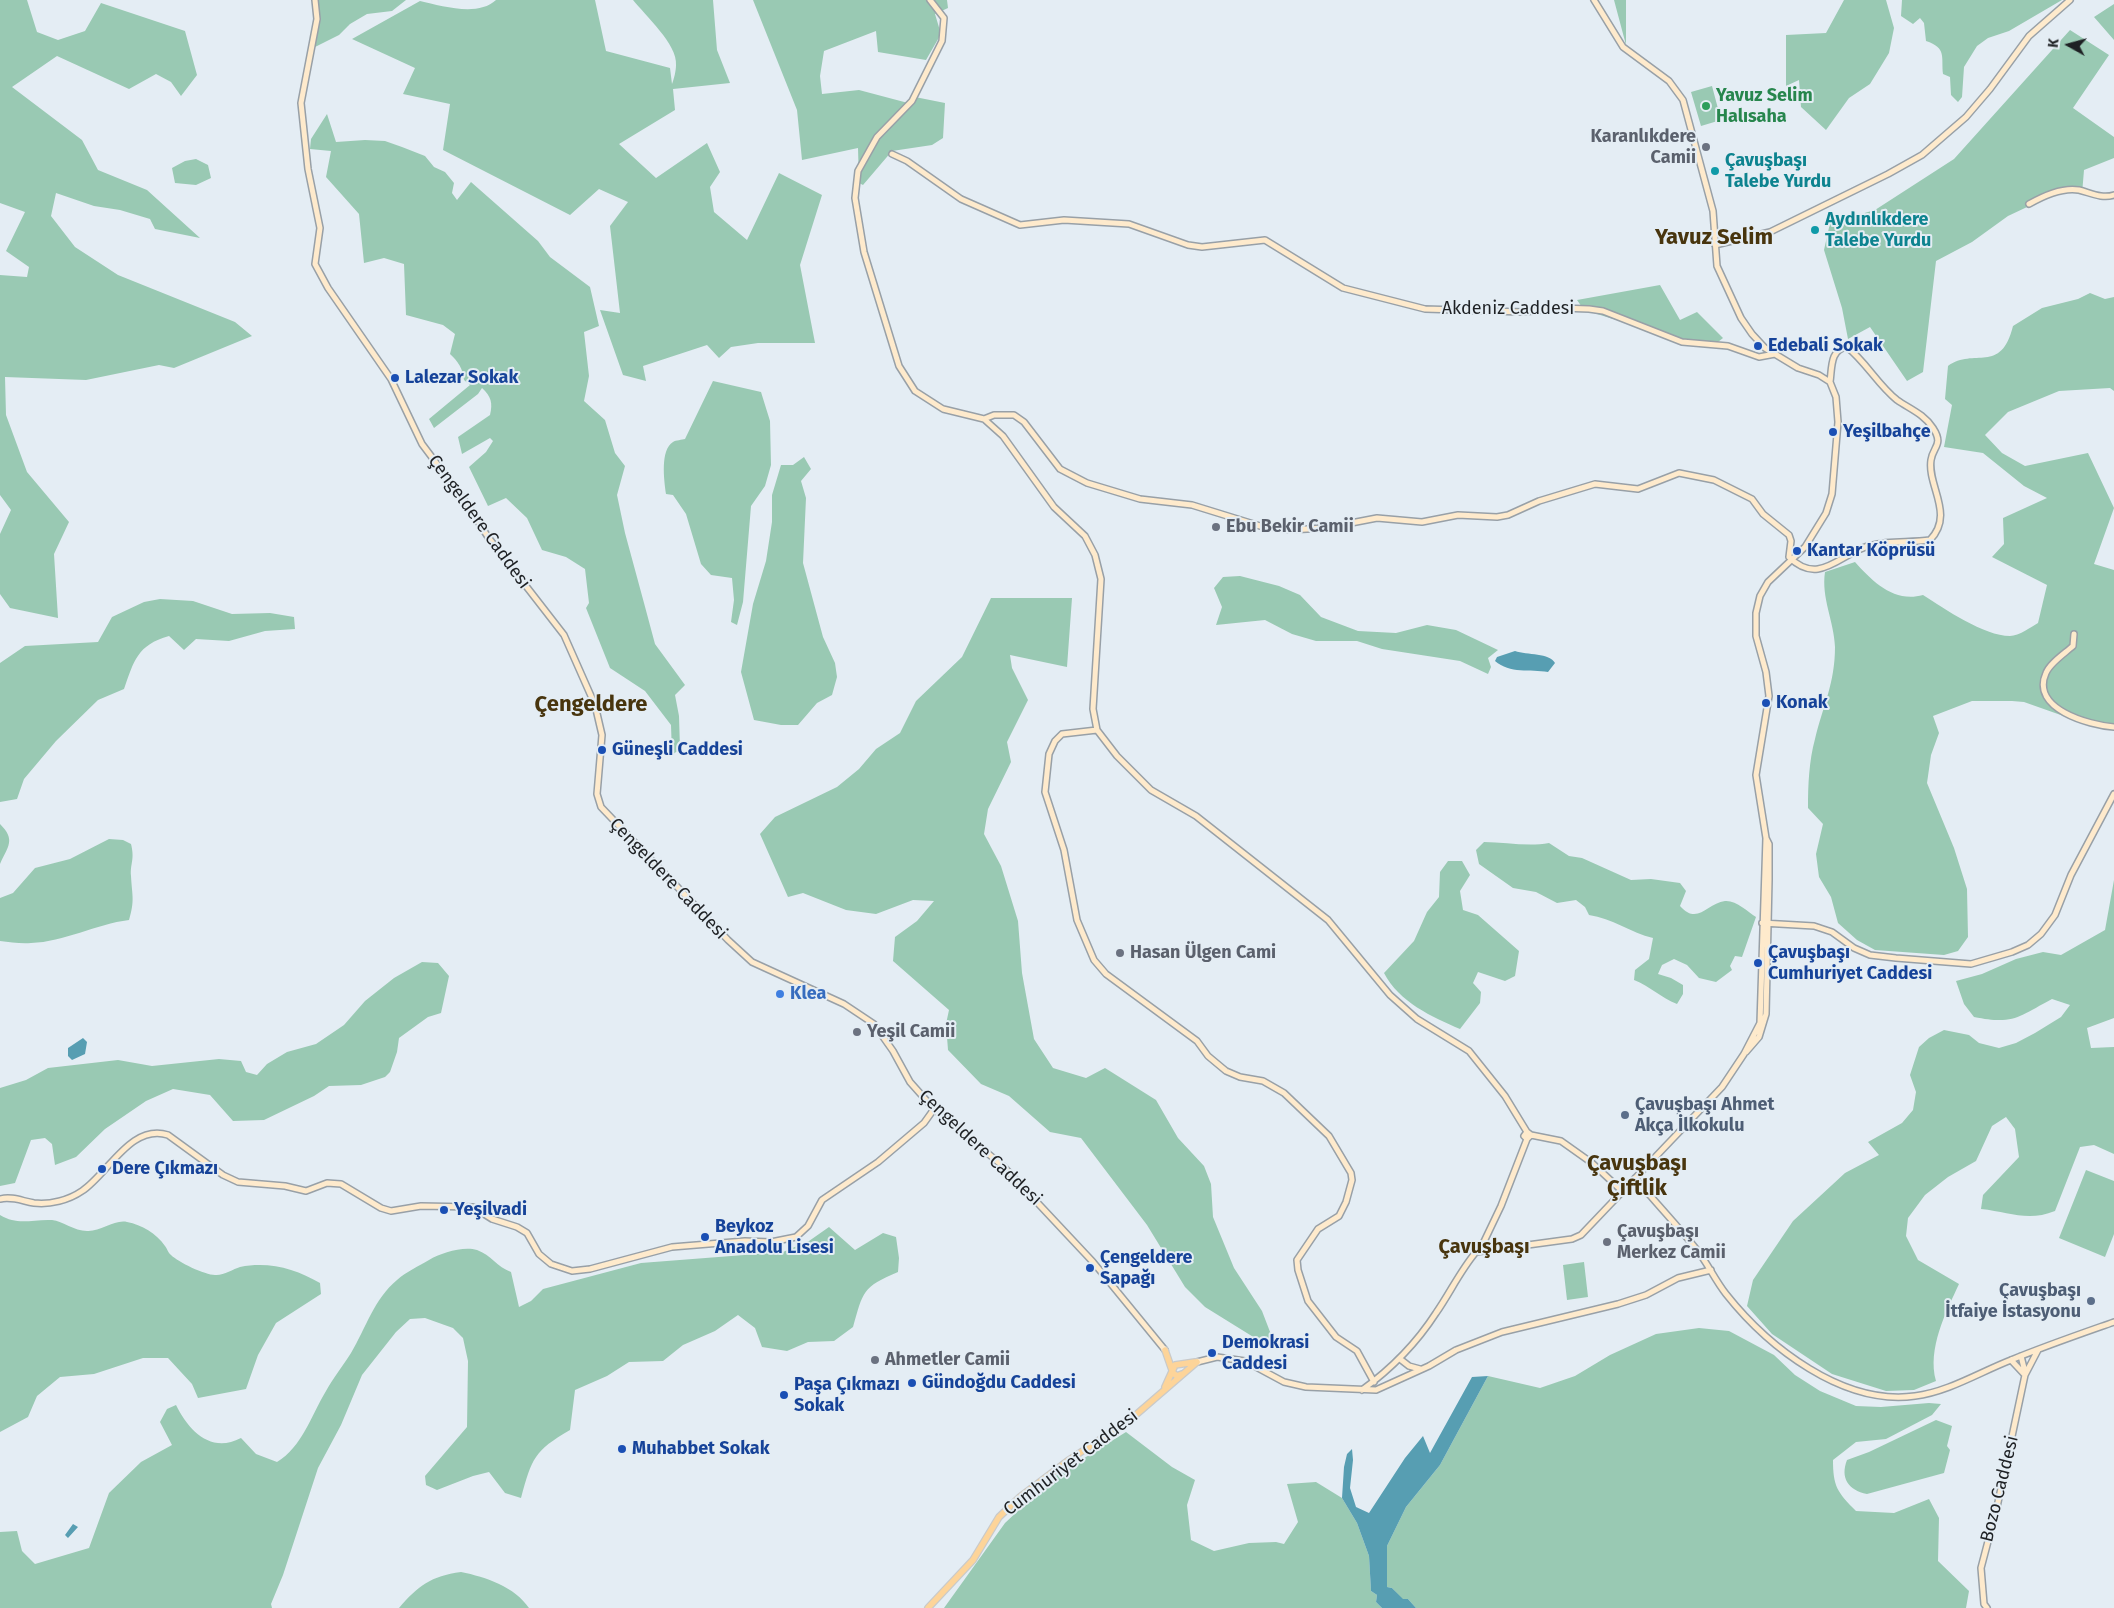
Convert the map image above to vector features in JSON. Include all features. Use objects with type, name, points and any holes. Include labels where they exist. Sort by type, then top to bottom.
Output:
[{"type":"main road","points":[[1165,1350],[1181,1364],[1184,1369],[1182,1374],[1177,1376],[1172,1370],[1165,1350]]},
{"type":"main road","points":[[1162,1392],[1175,1365],[1198,1362]]},
{"type":"main road","name":"Cumhuriyet Caddesi","points":[[928,1608],[973,1560],[999,1517],[1020,1497],[1069,1460],[1131,1419],[1198,1362]]},
{"type":"street","name":"Çengeldere Caddesi","points":[[315,0],[317,19],[301,103],[308,169],[320,228],[314,264],[332,295],[391,379],[422,444],[468,504],[488,537],[564,634],[595,705],[600,730],[598,794],[601,807],[734,947],[752,962],[844,1004],[874,1024],[893,1051],[910,1082],[934,1109],[1003,1166],[1093,1262],[1165,1350]]},
{"type":"street","points":[[930,0],[944,18],[944,35],[912,101],[877,137],[861,164],[855,186],[856,212],[866,263],[899,366],[915,391],[943,409],[984,419],[1003,436],[1054,507],[1085,536],[1095,555],[1101,579],[1093,688],[1093,709],[1097,730],[1116,756],[1151,790],[1196,816],[1328,920],[1390,995],[1417,1019],[1469,1051],[1505,1096],[1528,1135],[1561,1141],[1622,1191]]},
{"type":"street","points":[[1594,0],[1623,47],[1669,81],[1683,100],[1707,185],[1720,274],[1742,318],[1758,341],[1775,354],[1798,368],[1819,375],[1830,382]]},
{"type":"street","points":[[1715,245],[1770,232],[1888,174],[1922,155],[1966,117],[1990,89],[2029,36],[2070,0]]},
{"type":"street","name":"Akdeniz Caddesi","points":[[892,154],[907,161],[961,200],[1020,225],[1064,220],[1129,224],[1188,245],[1202,246],[1265,240],[1343,288],[1425,309],[1523,312],[1561,308],[1589,309],[1603,311],[1682,342],[1728,346],[1760,357],[1775,354]]},
{"type":"street","points":[[2029,204],[2060,191],[2076,190],[2107,197],[2114,195]]},
{"type":"street","points":[[984,419],[994,415],[1014,415],[1024,422],[1060,469],[1087,483],[1140,499],[1192,505],[1260,526],[1290,530],[1341,528],[1351,523],[1377,518],[1422,522],[1458,515],[1508,516],[1539,501],[1595,484],[1638,490],[1679,473],[1714,480],[1752,499],[1763,514],[1789,536],[1791,541],[1788,555],[1792,559],[1818,570],[1843,559],[1863,547],[1874,544],[1930,540],[1936,533],[1940,504],[1932,471],[1931,458],[1936,450],[1938,441],[1936,432],[1921,415],[1888,392],[1847,347],[1840,348],[1834,354],[1830,382],[1836,397],[1838,412],[1832,494],[1822,521],[1805,546],[1792,559],[1764,589],[1757,604],[1755,620],[1756,636],[1766,672],[1769,696],[1756,775],[1766,838],[1762,1015],[1758,1030],[1722,1087],[1581,1235],[1572,1239],[1480,1250]]},
{"type":"street","points":[[2074,634],[2073,646],[2046,672],[2043,683],[2045,694],[2054,705],[2076,720],[2114,727]]},
{"type":"street","points":[[1097,730],[1062,734],[1055,741],[1049,754],[1046,773],[1045,792],[1064,850],[1077,920],[1094,960],[1106,974],[1143,1004],[1197,1041],[1208,1056],[1226,1071],[1240,1077],[1263,1081],[1284,1093],[1329,1136],[1351,1173],[1352,1180],[1339,1216],[1333,1222],[1318,1229],[1297,1260],[1298,1270],[1308,1301],[1336,1338],[1357,1351],[1374,1382]]},
{"type":"street","points":[[1765,923],[1814,926],[1832,932],[1854,948],[1870,955],[1970,964],[2012,952],[2028,945],[2041,934],[2056,914],[2071,875],[2114,794]]},
{"type":"street","points":[[0,1199],[13,1198],[46,1204],[68,1198],[89,1186],[133,1141],[149,1134],[161,1133],[183,1145],[223,1175],[244,1184],[285,1186],[306,1191],[327,1183],[341,1184],[381,1208],[391,1210],[422,1206],[473,1207],[492,1220],[517,1227],[527,1233],[539,1254],[550,1264],[562,1270],[572,1271],[590,1269],[672,1247],[745,1241],[771,1242],[796,1236],[808,1226],[822,1200],[878,1162],[924,1123],[934,1109]]},
{"type":"street","points":[[1362,1390],[1388,1371],[1400,1359],[1436,1313],[1463,1268],[1480,1250],[1501,1206],[1528,1135]]},
{"type":"street","points":[[1635,1178],[1696,1250],[1711,1270],[1725,1294],[1752,1322],[1788,1355],[1814,1372],[1872,1396],[1893,1398],[1917,1396],[1953,1385],[2011,1360],[2114,1322]]},
{"type":"street","points":[[1198,1362],[1217,1358],[1245,1360],[1284,1382],[1306,1387],[1376,1390],[1420,1370],[1456,1350],[1502,1332],[1618,1304],[1646,1295],[1678,1278],[1711,1270]]},
{"type":"street","points":[[2025,1375],[2038,1350]]},
{"type":"street","points":[[2024,1355],[2025,1375]]},
{"type":"street","points":[[1400,1359],[1409,1366],[1420,1370]]},
{"type":"street","points":[[2011,1360],[2025,1375]]},
{"type":"street","name":"Bozo Caddesi","points":[[1985,1606],[1981,1568],[1997,1508],[2025,1375]]},
{"type":"green space","points":[[0,0],[27,0],[37,32],[58,40],[85,31],[101,3],[185,31],[197,75],[181,96],[171,82],[156,74],[129,89],[57,56],[12,87],[82,140],[98,170],[147,190],[200,238],[155,229],[150,219],[120,210],[94,206],[56,193],[51,216],[75,247],[118,275],[235,322],[252,336],[174,368],[159,365],[86,380],[5,377],[6,415],[27,472],[69,522],[54,554],[58,618],[10,608],[0,594],[0,534],[11,510],[0,495],[0,275],[27,277],[29,267],[6,251],[25,212],[0,203]]},
{"type":"green space","points":[[318,0],[406,0],[392,11],[367,14],[350,24],[339,35],[315,47],[319,22]]},
{"type":"green space","points":[[496,0],[595,0],[606,51],[670,68],[672,84],[676,65],[672,49],[660,31],[633,0],[713,0],[717,50],[730,83],[673,89],[675,110],[619,144],[656,178],[707,143],[720,172],[710,187],[714,212],[747,240],[779,173],[822,195],[800,265],[815,343],[758,343],[731,347],[719,358],[707,345],[643,366],[646,381],[623,375],[600,310],[620,313],[610,226],[628,202],[599,189],[570,215],[443,150],[450,104],[403,94],[415,68],[352,39],[420,1],[460,9],[470,9],[480,8]]},
{"type":"green space","points":[[753,0],[947,0],[948,8],[935,14],[941,34],[926,60],[878,52],[876,31],[824,51],[820,76],[822,94],[859,90],[908,103],[915,97],[945,103],[943,138],[932,145],[892,151],[863,185],[859,183],[858,148],[802,160],[797,110]]},
{"type":"green space","points":[[1614,0],[1626,0],[1626,45]]},
{"type":"green space","points":[[1844,0],[1886,0],[1894,28],[1889,53],[1870,84],[1849,98],[1826,130],[1801,107],[1799,80],[1786,86],[1786,35],[1826,33]]},
{"type":"green space","points":[[1902,0],[2062,0],[2009,31],[1988,38],[1977,46],[1964,67],[1962,97],[1958,102],[1951,95],[1950,77],[1943,74],[1940,50],[1926,41],[1924,23],[1920,18],[1913,24],[1901,16]]},
{"type":"green space","points":[[2114,4],[2114,40],[2094,17]]},
{"type":"green space","points":[[2070,30],[2109,55],[2073,108],[2114,137],[2114,158],[2084,170],[2082,194],[2061,191],[2008,216],[1972,242],[1936,261],[1923,372],[1907,381],[1870,327],[1848,339],[1842,308],[1824,250],[1830,223],[1875,210],[1954,159]]},
{"type":"green space","name":"Yavuz Selim Halısaha","points":[[1712,86],[1721,120],[1701,126],[1691,92]]},
{"type":"green space","points":[[327,114],[336,142],[385,141],[425,156],[434,167],[445,172],[454,183],[452,193],[457,200],[471,182],[538,241],[550,257],[590,287],[599,326],[584,332],[589,376],[584,401],[605,420],[615,453],[625,466],[617,495],[625,533],[655,644],[685,685],[675,695],[679,716],[680,749],[672,755],[671,725],[645,691],[610,668],[586,608],[589,603],[585,569],[566,557],[542,550],[527,518],[506,498],[488,506],[469,467],[486,452],[493,441],[490,438],[462,454],[458,437],[490,415],[491,403],[487,394],[482,388],[478,394],[434,428],[429,419],[470,385],[464,380],[460,366],[450,354],[455,334],[443,325],[406,315],[404,264],[384,258],[364,263],[359,214],[326,177],[331,151],[310,149],[311,139]]},
{"type":"green space","points":[[196,159],[208,165],[211,178],[196,185],[175,183],[172,168],[185,161]]},
{"type":"green space","points":[[1660,285],[1680,320],[1697,312],[1723,338],[1713,346],[1694,344],[1584,310],[1577,300]]},
{"type":"green space","points":[[2090,293],[2105,299],[2114,297],[2114,391],[2110,388],[2059,391],[2008,412],[1985,435],[2002,453],[2025,466],[2088,453],[2114,508],[2094,564],[2114,570],[2114,726],[2072,719],[2024,702],[2012,701],[1972,701],[1933,716],[1939,733],[1931,755],[1927,783],[1954,848],[1967,889],[1968,937],[1958,951],[1944,955],[1875,950],[1857,940],[1838,923],[1831,897],[1819,877],[1816,854],[1823,824],[1808,808],[1811,756],[1831,683],[1835,647],[1826,600],[1825,572],[1855,562],[1869,577],[1885,589],[1903,596],[1923,595],[1965,621],[2000,635],[2017,635],[2038,623],[2047,585],[1992,557],[2004,544],[2003,518],[2047,498],[2024,486],[1983,453],[1944,447],[1952,405],[1945,399],[1948,366],[1958,361],[1994,355],[2008,341],[2013,326],[2042,308],[2078,299]]},
{"type":"green space","points":[[713,381],[761,392],[770,421],[771,465],[765,486],[751,506],[743,602],[737,625],[731,622],[734,600],[732,578],[711,575],[701,564],[686,514],[673,495],[666,494],[664,481],[666,452],[673,442],[685,439]]},
{"type":"green space","points":[[804,457],[811,469],[801,481],[806,498],[803,563],[823,637],[835,663],[837,677],[832,695],[817,703],[798,725],[781,725],[754,720],[741,672],[753,604],[766,561],[772,522],[772,495],[781,465],[793,465]]},
{"type":"green space","points":[[1240,576],[1279,586],[1300,595],[1321,617],[1358,631],[1396,633],[1427,625],[1456,630],[1498,650],[1488,658],[1491,667],[1488,674],[1460,661],[1382,649],[1357,641],[1316,641],[1292,634],[1265,620],[1216,625],[1222,607],[1214,588],[1223,577]]},
{"type":"green space","points":[[991,598],[1072,598],[1067,667],[1010,655],[1012,668],[1028,700],[1007,742],[1011,762],[988,809],[984,834],[1001,866],[1018,921],[1022,973],[1034,1039],[1053,1068],[1086,1078],[1105,1068],[1156,1100],[1178,1138],[1204,1166],[1211,1184],[1213,1217],[1234,1268],[1262,1311],[1272,1337],[1263,1343],[1205,1307],[1185,1287],[1147,1225],[1081,1138],[1050,1132],[1009,1096],[981,1084],[948,1050],[946,1024],[949,1010],[893,961],[895,937],[917,921],[934,901],[913,900],[876,914],[846,910],[803,893],[788,897],[760,834],[775,817],[837,787],[859,769],[876,749],[900,733],[916,701],[962,657]]},
{"type":"green space","points":[[160,599],[193,601],[232,614],[270,613],[294,617],[295,629],[265,631],[229,641],[196,639],[184,650],[169,636],[150,644],[138,655],[124,689],[98,700],[56,741],[24,779],[17,799],[0,802],[0,663],[25,646],[98,642],[112,617],[144,602]]},
{"type":"green space","points":[[0,824],[8,834],[9,843],[0,864]]},
{"type":"green space","points":[[109,839],[123,840],[131,844],[133,854],[131,872],[133,903],[129,920],[104,925],[56,940],[23,943],[0,941],[0,898],[13,893],[35,868],[70,859]]},
{"type":"green space","points":[[1484,842],[1549,843],[1569,856],[1582,858],[1631,880],[1651,879],[1680,883],[1686,891],[1680,906],[1686,912],[1692,914],[1697,914],[1725,901],[1733,902],[1756,917],[1742,957],[1735,956],[1730,966],[1732,970],[1716,982],[1699,978],[1687,965],[1674,959],[1662,965],[1658,974],[1671,978],[1683,985],[1683,994],[1677,1004],[1634,980],[1635,970],[1649,959],[1653,938],[1606,919],[1589,915],[1585,907],[1576,900],[1557,903],[1536,892],[1513,888],[1479,864],[1476,850]]},
{"type":"green space","points":[[1448,861],[1462,861],[1470,875],[1460,891],[1463,910],[1478,915],[1519,951],[1515,976],[1505,981],[1478,972],[1473,983],[1481,992],[1480,1003],[1460,1029],[1428,1014],[1407,1000],[1390,983],[1384,973],[1414,941],[1427,912],[1439,897],[1440,872]]},
{"type":"green space","points":[[2114,880],[2114,1018],[2087,1028],[2091,1048],[2114,1047],[2114,1154],[2094,1145],[2080,1147],[2055,1211],[2036,1216],[2027,1216],[1981,1209],[1983,1195],[2019,1157],[2015,1129],[2006,1117],[1992,1126],[1976,1161],[1948,1177],[1925,1195],[1908,1218],[1906,1236],[1918,1260],[1959,1284],[1939,1331],[1934,1356],[1936,1381],[1914,1390],[1886,1391],[1832,1374],[1772,1334],[1747,1306],[1753,1280],[1793,1221],[1845,1173],[1879,1155],[1868,1142],[1902,1123],[1913,1110],[1916,1092],[1910,1075],[1919,1047],[1929,1038],[1944,1030],[1969,1035],[1979,1043],[1999,1048],[2016,1043],[2061,1017],[2070,1005],[2052,999],[2023,1015],[2007,1020],[1974,1017],[1964,1004],[1956,981],[1982,974],[2016,959],[2043,952],[2061,955],[2105,930]]},
{"type":"green space","points":[[422,962],[438,963],[449,976],[441,1013],[428,1017],[399,1038],[397,1052],[390,1072],[385,1077],[361,1085],[329,1086],[314,1096],[264,1120],[233,1121],[210,1095],[173,1089],[146,1101],[105,1129],[76,1157],[55,1165],[52,1144],[45,1138],[31,1140],[15,1183],[0,1186],[0,1088],[26,1080],[48,1068],[118,1060],[152,1066],[219,1059],[241,1061],[246,1072],[257,1075],[267,1064],[287,1052],[316,1044],[344,1025],[365,1001],[394,978]]},
{"type":"green space","points":[[2086,1170],[2114,1181],[2114,1234],[2105,1257],[2059,1238]]},
{"type":"green space","points":[[0,1215],[19,1221],[52,1220],[87,1231],[97,1230],[118,1222],[133,1223],[153,1233],[174,1258],[199,1271],[218,1275],[251,1265],[272,1266],[292,1270],[320,1283],[321,1294],[276,1323],[258,1355],[246,1389],[198,1398],[192,1384],[168,1358],[143,1358],[94,1374],[60,1377],[37,1396],[28,1417],[0,1432]]},
{"type":"green space","points":[[829,1227],[855,1250],[883,1233],[896,1237],[899,1258],[898,1272],[877,1282],[866,1292],[859,1306],[853,1327],[834,1341],[808,1342],[787,1351],[762,1347],[755,1328],[738,1315],[715,1331],[683,1345],[663,1361],[629,1362],[607,1376],[575,1390],[570,1430],[549,1444],[536,1457],[528,1473],[521,1498],[505,1493],[489,1472],[437,1490],[426,1485],[425,1476],[467,1427],[468,1361],[463,1338],[453,1328],[425,1318],[410,1319],[396,1332],[362,1375],[341,1425],[318,1468],[283,1575],[271,1604],[272,1608],[0,1608],[0,1532],[17,1531],[22,1551],[35,1564],[89,1548],[109,1493],[141,1462],[172,1445],[160,1422],[167,1409],[176,1405],[181,1415],[194,1431],[211,1441],[220,1443],[230,1442],[241,1438],[256,1454],[277,1462],[286,1456],[300,1440],[329,1386],[351,1353],[382,1296],[401,1277],[434,1257],[465,1249],[482,1252],[511,1272],[519,1307],[531,1301],[543,1289],[641,1263],[783,1252],[809,1241]]},
{"type":"green space","points":[[1584,1262],[1588,1297],[1567,1300],[1563,1265]]},
{"type":"green space","points":[[1699,1328],[1729,1331],[1774,1355],[1795,1375],[1820,1391],[1856,1406],[1881,1407],[1929,1403],[1941,1404],[1932,1415],[1886,1439],[1856,1442],[1833,1460],[1834,1476],[1840,1493],[1856,1511],[1894,1513],[1929,1499],[1939,1518],[1938,1561],[1969,1591],[1966,1608],[1416,1608],[1408,1599],[1403,1600],[1392,1588],[1387,1587],[1387,1546],[1406,1507],[1440,1465],[1488,1376],[1540,1388],[1575,1376],[1610,1355],[1656,1334]]},
{"type":"green space","points":[[1936,1420],[1952,1426],[1947,1446],[1950,1450],[1944,1473],[1867,1494],[1855,1490],[1847,1482],[1844,1472],[1847,1460],[1869,1452]]},
{"type":"green space","points":[[1126,1432],[1172,1467],[1195,1480],[1187,1505],[1191,1540],[1214,1551],[1249,1543],[1276,1542],[1284,1544],[1298,1522],[1287,1484],[1316,1482],[1342,1498],[1357,1523],[1369,1556],[1371,1591],[1377,1595],[1376,1602],[1382,1608],[944,1608],[1005,1523],[1054,1477]]},
{"type":"green space","points":[[461,1572],[499,1584],[516,1594],[529,1608],[399,1608],[426,1583],[441,1576]]},
{"type":"water","points":[[1515,651],[1548,657],[1555,663],[1548,672],[1507,668],[1495,661],[1497,657]]},
{"type":"water","points":[[83,1038],[87,1042],[85,1054],[72,1060],[68,1056],[68,1048]]},
{"type":"water","points":[[1488,1376],[1440,1465],[1406,1507],[1387,1546],[1387,1587],[1392,1588],[1403,1599],[1408,1599],[1416,1608],[1382,1608],[1376,1602],[1377,1595],[1371,1591],[1369,1556],[1357,1523],[1342,1498],[1344,1467],[1347,1454],[1352,1449],[1353,1460],[1350,1488],[1356,1507],[1369,1513],[1405,1458],[1423,1436],[1430,1453],[1472,1377]]},
{"type":"water","points":[[73,1524],[78,1527],[68,1538],[65,1535]]},
{"type":"place","name":"Yavuz Selim Halısaha","points":[[1706,106]]},
{"type":"place","name":"Karanlıkdere Camii","points":[[1706,147]]},
{"type":"place","name":"Çavuşbaşı Talebe Yurdu","points":[[1715,171]]},
{"type":"place","name":"Aydınlıkdere Talebe Yurdu","points":[[1815,230]]},
{"type":"place","name":"Edebali Sokak","points":[[1758,346]]},
{"type":"place","name":"Lalezar Sokak","points":[[395,378]]},
{"type":"place","name":"Yeşilbahçe","points":[[1833,432]]},
{"type":"place","name":"Ebu Bekir Camii","points":[[1216,527]]},
{"type":"place","name":"Kantar Köprüsü","points":[[1797,551]]},
{"type":"place","name":"Konak","points":[[1766,703]]},
{"type":"place","name":"Güneşli Caddesi","points":[[602,750]]},
{"type":"place","name":"Hasan Ülgen Cami","points":[[1120,953]]},
{"type":"place","name":"Çavuşbaşı Cumhuriyet Caddesi","points":[[1758,963]]},
{"type":"place","name":"Klea","points":[[780,994]]},
{"type":"place","name":"Yeşil Camii","points":[[857,1032]]},
{"type":"place","name":"Çavuşbaşı Ahmet Akça İlkokulu","points":[[1625,1115]]},
{"type":"place","name":"Dere Çıkmazı","points":[[102,1169]]},
{"type":"place","name":"Yeşilvadi","points":[[444,1210]]},
{"type":"place","name":"Beykoz Anadolu Lisesi","points":[[705,1237]]},
{"type":"place","name":"Çavuşbaşı Merkez Camii","points":[[1607,1242]]},
{"type":"place","name":"Çengeldere Sapağı","points":[[1090,1268]]},
{"type":"place","name":"Çavuşbaşı İtfaiye İstasyonu","points":[[2091,1301]]},
{"type":"place","name":"Demokrasi Caddesi","points":[[1212,1353]]},
{"type":"place","name":"Ahmetler Camii","points":[[875,1360]]},
{"type":"place","name":"Gündoğdu Caddesi","points":[[912,1383]]},
{"type":"place","name":"Paşa Çıkmazı Sokak","points":[[784,1395]]},
{"type":"place","name":"Muhabbet Sokak","points":[[622,1449]]},
{"type":"district","name":"Yavuz Selim","points":[[1714,238]]},
{"type":"district","name":"Çengeldere","points":[[591,705]]},
{"type":"district","name":"Çavuşbaşı Çiftlik","points":[[1637,1176]]},
{"type":"district","name":"Çavuşbaşı","points":[[1484,1247]]}]
